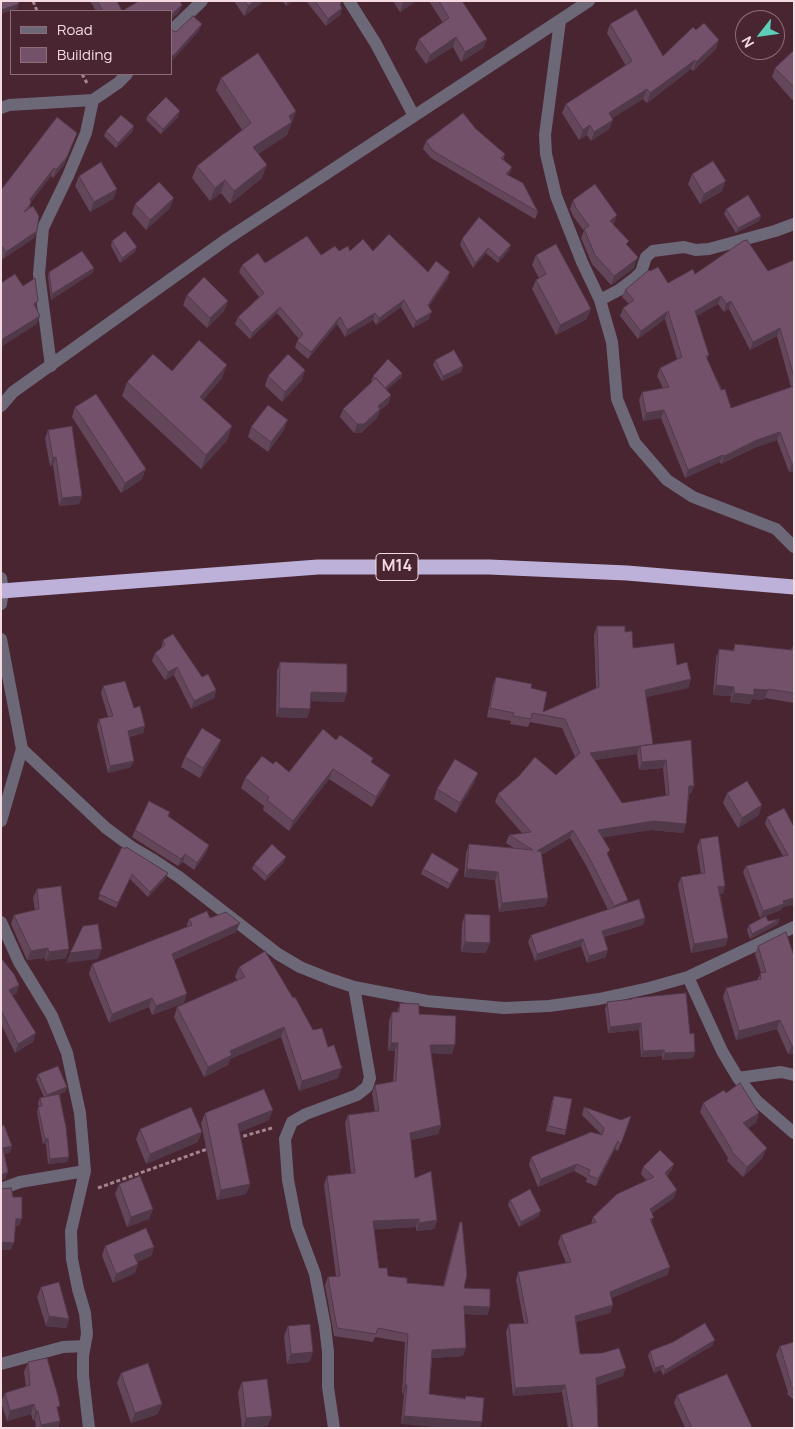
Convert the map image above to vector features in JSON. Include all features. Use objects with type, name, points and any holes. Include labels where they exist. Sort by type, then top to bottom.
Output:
[{"type":"highway","name":"M14","points":[[2,591],[318,567],[489,567],[627,573],[794,587]]},
{"type":"street","points":[[172,30],[202,1]]},
{"type":"street","points":[[349,1],[376,44],[414,116]]},
{"type":"street","points":[[1,406],[13,392],[227,239],[589,1]]},
{"type":"street","points":[[560,21],[545,135],[546,154],[556,196],[582,262],[600,300],[612,342],[617,399],[636,443],[667,480],[693,496],[776,529],[794,547]]},
{"type":"street","points":[[1,108],[9,105],[93,100],[118,83],[126,75]]},
{"type":"street","points":[[51,366],[39,274],[43,228],[86,133],[93,100]]},
{"type":"street","points":[[600,300],[619,290],[635,278],[641,272],[646,257],[653,252],[684,248],[696,250],[709,249],[794,224]]},
{"type":"street","points":[[1,639],[22,748],[1,821]]},
{"type":"street","points":[[22,748],[106,828],[133,848],[179,877],[278,954],[300,967],[354,986],[428,1001],[504,1008],[549,1006],[598,999],[688,977],[794,927]]},
{"type":"street","points":[[1,922],[19,962],[52,1016],[67,1052],[80,1113],[85,1171],[71,1231],[72,1259],[85,1313],[87,1334],[84,1346],[83,1376],[89,1428]]},
{"type":"street","points":[[688,977],[722,1051],[738,1078],[757,1101],[794,1133]]},
{"type":"street","points":[[334,1428],[328,1387],[328,1352],[325,1326],[315,1274],[297,1226],[288,1180],[285,1139],[292,1122],[306,1114],[357,1094],[367,1087],[370,1078],[354,986]]},
{"type":"street","points":[[738,1078],[781,1072],[794,1074]]},
{"type":"street","points":[[1,1189],[20,1182],[85,1171]]},
{"type":"street","points":[[1,1364],[63,1347],[84,1346]]},
{"type":"path","points":[[231,1140],[292,1122]]},
{"type":"path","points":[[78,1206],[90,1193],[101,1186],[212,1147]]},
{"type":"building","points":[[1,1],[18,1],[19,4],[1,10]]},
{"type":"building","points":[[97,1],[117,1],[122,10],[102,10]]},
{"type":"building","points":[[139,1],[180,1],[182,5],[172,14],[172,10],[124,10]]},
{"type":"building","points":[[245,1],[254,1],[248,6]]},
{"type":"building","points":[[315,1],[340,1],[342,8],[328,19]]},
{"type":"building","points":[[439,1],[462,1],[487,39],[465,52],[456,37],[430,55],[419,39],[449,18]]},
{"type":"building","points":[[636,9],[663,56],[693,27],[696,30],[704,23],[719,40],[696,62],[695,60],[650,93],[647,89],[609,113],[613,120],[594,132],[590,125],[583,130],[566,104],[632,61],[610,24]]},
{"type":"building","points":[[193,16],[202,24],[173,56],[172,30],[176,32]]},
{"type":"building","points":[[794,50],[794,87],[775,68]]},
{"type":"building","points":[[258,53],[296,111],[289,116],[292,122],[253,147],[267,165],[234,191],[225,180],[215,188],[197,166],[251,123],[221,78]]},
{"type":"building","points":[[166,97],[180,111],[163,129],[148,115]]},
{"type":"building","points":[[463,113],[476,129],[505,154],[501,158],[512,167],[506,174],[523,183],[538,212],[433,151],[426,141]]},
{"type":"building","points":[[121,115],[134,126],[118,143],[106,131]]},
{"type":"building","points":[[57,117],[77,133],[67,157],[56,170],[54,168],[30,199],[31,203],[24,212],[33,206],[39,216],[37,231],[6,252],[1,245],[1,190]]},
{"type":"building","points":[[713,161],[726,181],[704,194],[692,174]]},
{"type":"building","points":[[101,162],[117,189],[94,202],[79,176]]},
{"type":"building","points":[[159,182],[174,198],[150,220],[135,204]]},
{"type":"building","points":[[595,184],[617,215],[610,221],[629,241],[626,244],[638,257],[614,276],[595,255],[584,229],[589,226],[576,208],[573,200]]},
{"type":"building","points":[[748,195],[761,216],[738,228],[726,209]]},
{"type":"building","points":[[479,217],[511,245],[499,258],[488,248],[475,263],[462,239]]},
{"type":"building","points":[[125,231],[137,247],[122,258],[112,241]]},
{"type":"building","points":[[389,234],[428,272],[436,261],[450,272],[428,305],[432,312],[416,321],[404,300],[379,318],[375,313],[347,330],[340,317],[311,352],[297,341],[303,334],[280,307],[252,333],[238,317],[264,293],[242,265],[258,253],[265,263],[307,236],[321,255],[335,246],[339,251],[348,246],[350,251],[363,239],[373,251]]},
{"type":"building","points":[[747,240],[768,271],[794,260],[794,377],[780,328],[753,342],[731,301],[726,304],[721,296],[695,311],[709,355],[706,356],[721,390],[725,389],[731,408],[794,386],[794,464],[792,464],[780,432],[688,470],[664,410],[646,413],[642,392],[669,387],[660,368],[682,357],[668,311],[641,331],[623,308],[634,300],[625,290],[649,270],[658,267],[668,283],[693,269],[695,274]]},
{"type":"building","points":[[556,244],[591,309],[560,325],[536,280],[546,274],[536,255]]},
{"type":"building","points":[[82,251],[94,268],[52,294],[49,272]]},
{"type":"building","points":[[15,274],[23,286],[35,278],[38,301],[34,304],[40,316],[1,340],[1,283]]},
{"type":"building","points":[[204,277],[228,301],[210,318],[187,295]]},
{"type":"building","points":[[199,340],[227,365],[200,397],[232,426],[206,455],[127,382],[153,354],[172,371]]},
{"type":"building","points":[[454,350],[463,366],[443,376],[435,360]]},
{"type":"building","points":[[288,354],[305,370],[285,392],[268,376]]},
{"type":"building","points":[[388,359],[402,373],[385,388],[373,376]]},
{"type":"building","points":[[376,378],[391,395],[378,406],[380,409],[364,424],[357,424],[343,409]]},
{"type":"building","points":[[96,394],[146,469],[125,483],[75,407]]},
{"type":"building","points":[[268,405],[288,420],[271,442],[251,427]]},
{"type":"building","points":[[72,426],[82,496],[62,498],[56,457],[53,458],[48,430]]},
{"type":"building","points":[[597,626],[625,626],[625,632],[632,631],[633,648],[674,643],[677,665],[687,662],[691,679],[645,690],[653,744],[590,753],[622,803],[669,795],[666,760],[642,762],[640,746],[691,740],[694,786],[689,786],[686,824],[654,821],[598,830],[610,850],[607,853],[628,900],[614,906],[573,830],[537,851],[541,851],[548,898],[502,903],[498,872],[467,869],[469,844],[533,850],[509,835],[531,832],[498,794],[519,776],[535,757],[556,775],[580,753],[565,719],[532,713],[531,719],[513,716],[514,713],[490,708],[496,677],[532,684],[531,688],[547,692],[543,712],[599,687]]},
{"type":"building","points":[[173,634],[202,677],[208,674],[216,690],[194,701],[177,667],[168,672],[155,653],[165,645],[163,640]]},
{"type":"building","points":[[735,644],[792,650],[792,647],[794,647],[794,693],[754,689],[754,695],[734,693],[734,687],[716,685],[719,649],[734,651]]},
{"type":"building","points":[[280,662],[347,664],[347,693],[311,692],[310,709],[279,708]]},
{"type":"building","points":[[125,681],[134,708],[140,706],[145,726],[128,731],[134,761],[110,766],[99,719],[113,716],[103,686]]},
{"type":"building","points":[[202,728],[221,740],[203,768],[185,757]]},
{"type":"building","points":[[323,729],[336,740],[340,735],[373,758],[371,762],[390,775],[376,797],[333,769],[293,821],[267,800],[269,797],[245,778],[262,756],[273,764],[276,761],[289,772]]},
{"type":"building","points":[[455,759],[478,773],[460,803],[437,789]]},
{"type":"building","points":[[747,781],[762,805],[742,818],[727,793]]},
{"type":"building","points":[[149,801],[170,812],[168,816],[209,845],[197,863],[185,854],[181,859],[135,830]]},
{"type":"building","points":[[784,808],[794,827],[794,898],[783,901],[784,904],[763,911],[746,866],[788,855],[767,817]]},
{"type":"building","points":[[718,836],[725,886],[718,887],[728,938],[694,944],[681,877],[705,873],[700,839]]},
{"type":"building","points":[[272,844],[286,857],[267,876],[254,864]]},
{"type":"building","points":[[122,847],[125,849],[126,847],[168,873],[150,892],[132,874],[118,903],[99,894]]},
{"type":"building","points":[[432,853],[459,869],[450,884],[423,869]]},
{"type":"building","points":[[61,886],[69,949],[49,952],[48,948],[31,951],[14,915],[39,909],[37,889]]},
{"type":"building","points":[[639,899],[645,918],[602,931],[608,950],[589,956],[583,939],[537,954],[531,935]]},
{"type":"building","points":[[207,911],[210,918],[226,912],[240,923],[172,954],[187,994],[156,1006],[152,998],[112,1014],[92,964],[192,925],[189,919]]},
{"type":"building","points":[[465,914],[490,915],[490,943],[465,942]]},
{"type":"building","points":[[766,916],[768,921],[780,919],[752,934],[749,925]]},
{"type":"building","points":[[98,924],[102,949],[70,953],[83,926]]},
{"type":"building","points":[[786,932],[794,956],[794,1045],[792,1046],[780,1020],[739,1031],[726,988],[761,979],[760,973],[766,972],[758,946]]},
{"type":"building","points":[[265,951],[293,998],[295,997],[313,1030],[322,1028],[328,1047],[334,1045],[342,1068],[302,1081],[284,1027],[230,1051],[232,1055],[208,1067],[177,1007],[245,977],[239,967]]},
{"type":"building","points":[[1,958],[14,974],[19,985],[9,990],[36,1033],[18,1044],[1,1010]]},
{"type":"building","points":[[686,993],[690,1034],[694,1033],[695,1052],[665,1053],[664,1050],[643,1051],[641,1023],[610,1027],[607,1002]]},
{"type":"building","points":[[400,1003],[419,1004],[419,1014],[456,1016],[455,1045],[430,1045],[441,1125],[410,1133],[415,1178],[431,1171],[437,1220],[419,1223],[419,1219],[373,1221],[379,1268],[387,1268],[388,1276],[407,1278],[407,1283],[444,1286],[460,1222],[462,1222],[467,1275],[464,1288],[490,1289],[490,1307],[464,1306],[466,1348],[432,1350],[429,1394],[465,1399],[466,1396],[484,1398],[482,1422],[404,1416],[408,1334],[378,1328],[376,1334],[337,1328],[328,1277],[340,1276],[327,1176],[355,1173],[348,1115],[379,1111],[375,1085],[396,1081],[398,1043],[391,1043],[392,1012],[399,1012]]},
{"type":"building","points":[[58,1066],[67,1087],[47,1095],[38,1074]]},
{"type":"building","points":[[740,1083],[759,1113],[743,1123],[767,1148],[747,1167],[731,1151],[703,1103],[724,1090],[726,1093]]},
{"type":"building","points":[[264,1089],[273,1110],[238,1124],[250,1184],[221,1190],[205,1113]]},
{"type":"building","points":[[59,1094],[66,1127],[69,1157],[50,1159],[48,1139],[45,1139],[38,1107],[42,1106],[40,1098]]},
{"type":"building","points":[[554,1096],[572,1099],[566,1130],[548,1126]]},
{"type":"building","points":[[191,1107],[202,1132],[150,1154],[140,1129]]},
{"type":"building","points":[[584,1107],[621,1120],[631,1116],[621,1144],[618,1141],[598,1179],[588,1175],[590,1170],[577,1164],[541,1179],[531,1157],[591,1132],[602,1135],[604,1128]]},
{"type":"building","points":[[4,1125],[12,1146],[3,1148],[8,1172],[1,1175],[1,1126]]},
{"type":"building","points":[[660,1150],[674,1164],[665,1173],[677,1190],[650,1209],[654,1218],[650,1219],[670,1267],[610,1292],[613,1305],[575,1316],[580,1354],[602,1353],[619,1348],[626,1368],[596,1378],[598,1428],[573,1428],[565,1385],[515,1388],[509,1324],[528,1323],[518,1272],[571,1262],[561,1235],[596,1222],[593,1217],[617,1194],[654,1177],[643,1167]]},
{"type":"building","points":[[140,1176],[153,1209],[131,1217],[119,1184]]},
{"type":"building","points":[[11,1188],[13,1197],[22,1197],[22,1219],[16,1219],[14,1243],[1,1242],[1,1189]]},
{"type":"building","points":[[530,1189],[541,1211],[521,1222],[510,1200]]},
{"type":"building","points":[[146,1228],[154,1247],[134,1255],[138,1264],[116,1274],[105,1246]]},
{"type":"building","points":[[59,1282],[69,1319],[49,1316],[41,1287]]},
{"type":"building","points":[[705,1323],[715,1340],[665,1370],[663,1365],[655,1368],[650,1351],[673,1342]]},
{"type":"building","points":[[310,1324],[313,1352],[291,1354],[288,1326]]},
{"type":"building","points":[[794,1342],[794,1388],[790,1385],[780,1346]]},
{"type":"building","points":[[47,1358],[58,1396],[60,1406],[57,1407],[60,1421],[41,1425],[38,1411],[36,1411],[34,1404],[10,1411],[5,1393],[30,1385],[28,1362]]},
{"type":"building","points":[[148,1363],[162,1404],[135,1413],[121,1373]]},
{"type":"building","points":[[727,1374],[752,1427],[692,1428],[677,1395]]},
{"type":"building","points":[[267,1379],[272,1416],[246,1418],[242,1382]]}]
